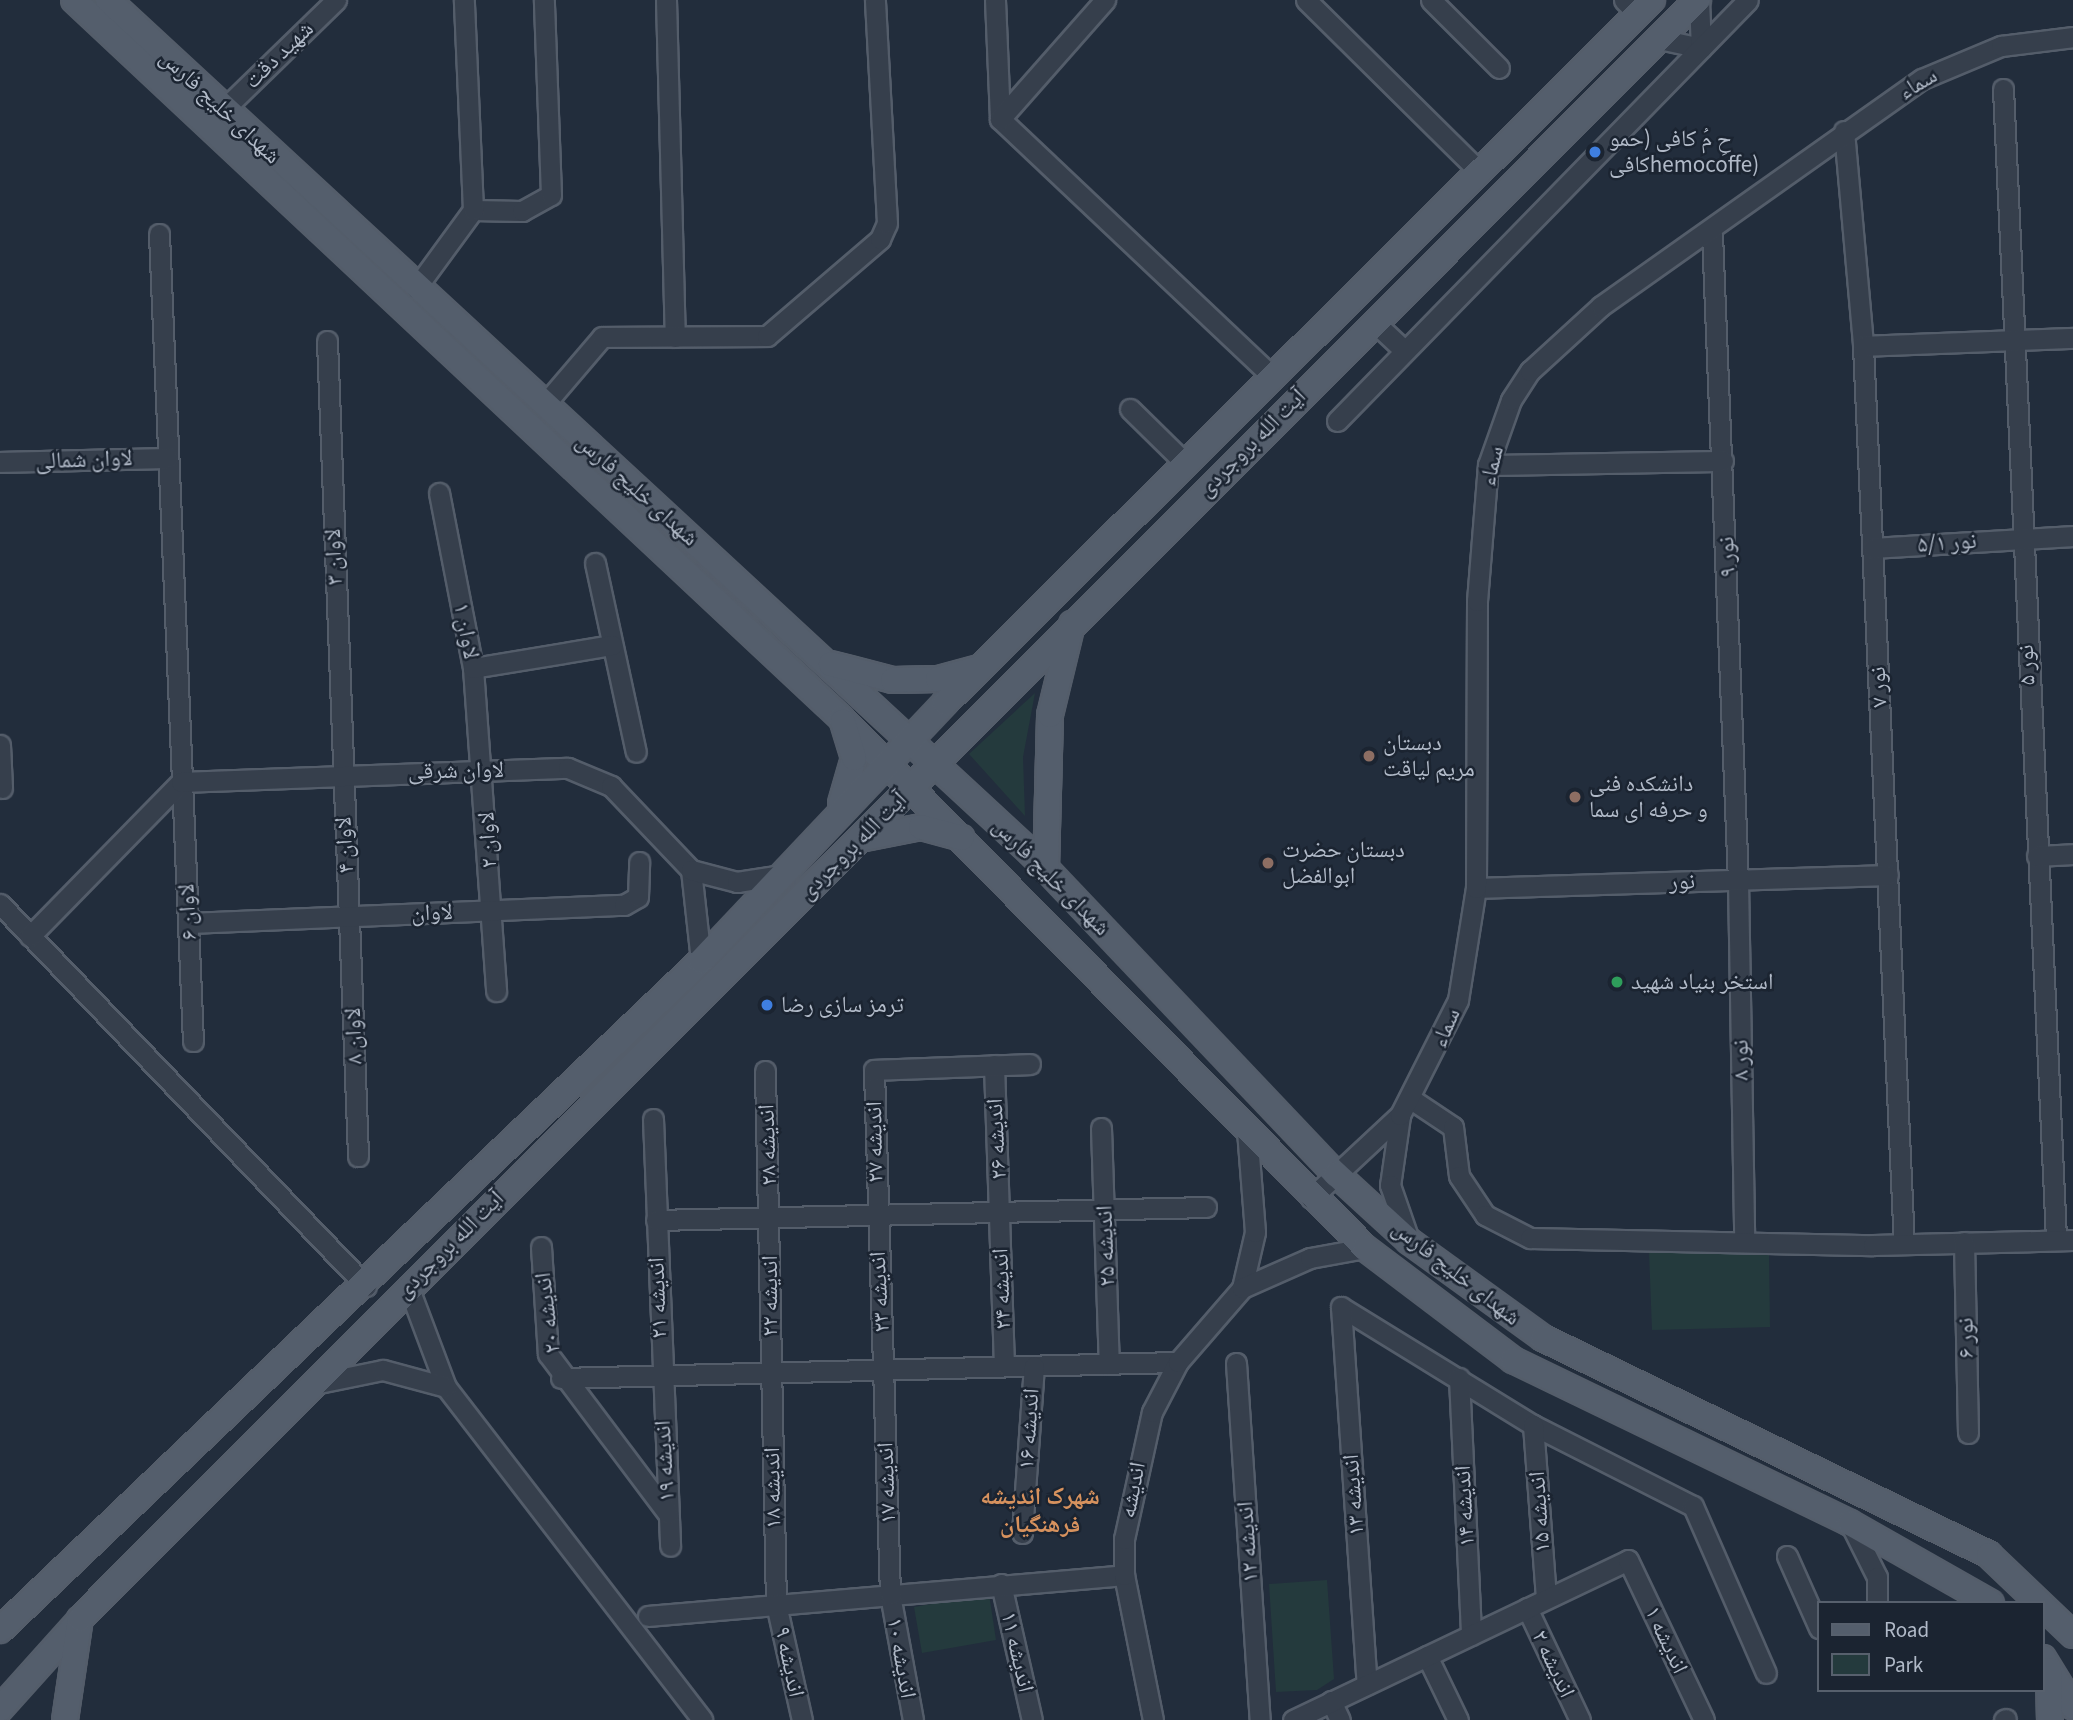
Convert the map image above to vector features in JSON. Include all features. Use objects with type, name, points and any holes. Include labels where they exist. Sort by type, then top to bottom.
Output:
[{"type":"main road","name":"شهدای خلیج فارس","points":[[74,0],[362,253],[416,288],[935,764],[1046,869],[1336,1174],[1409,1241],[1544,1338],[1989,1555],[2037,1601]]},
{"type":"main road","name":"شهدای خلیج فارس","points":[[108,0],[362,253],[965,839],[1311,1198],[1365,1248],[1513,1360],[1850,1523],[1987,1601]]},
{"type":"main road","name":"آیت الله بروجردی","points":[[0,1709],[80,1619],[408,1286],[860,840],[1072,622],[1698,0]]},
{"type":"main road","name":"آیت الله بروجردی","points":[[0,1630],[366,1286],[701,961],[909,740],[1480,172],[1638,5]]},
{"type":"main road","points":[[1046,869],[1051,715],[1072,622]]},
{"type":"main road","points":[[825,662],[893,680],[938,679],[984,666]]},
{"type":"main road","points":[[953,696],[962,713],[977,720]]},
{"type":"main road","points":[[832,821],[853,776],[841,718]]},
{"type":"main road","points":[[860,840],[921,827],[965,839]]},
{"type":"main road","name":"شهدای خلیج فارس","points":[[2045,1608],[2073,1635]]},
{"type":"main road","points":[[65,1720],[80,1619]]},
{"type":"main road","points":[[2046,1662],[2073,1707]]},
{"type":"main road","points":[[2046,1662],[2050,1720]]},
{"type":"street","name":"شهید دقت","points":[[222,111],[336,0]]},
{"type":"street","points":[[416,288],[473,210],[464,0]]},
{"type":"street","points":[[473,210],[522,211],[551,195],[544,0]]},
{"type":"street","points":[[666,0],[675,337]]},
{"type":"street","points":[[544,405],[602,337],[767,336],[880,239],[887,223],[875,0]]},
{"type":"street","points":[[995,0],[1000,119],[1273,377]]},
{"type":"street","points":[[1000,119],[1105,0]]},
{"type":"street","points":[[1306,0],[1480,172]]},
{"type":"street","points":[[1431,0],[1499,68]]},
{"type":"street","points":[[1698,0],[1702,48]]},
{"type":"street","points":[[1337,421],[1748,0]]},
{"type":"street","name":"سماء","points":[[1311,1198],[1405,1107],[1458,1000],[1476,888],[1477,601],[1488,465],[1511,400],[1552,345],[1712,234],[1844,131],[1964,58],[2001,46],[2073,37]]},
{"type":"street","points":[[1659,39],[1702,48]]},
{"type":"street","name":"نور ۵","points":[[2003,89],[2037,856],[2064,1240]]},
{"type":"street","name":"نور ۷","points":[[1844,131],[1863,346],[1904,1244]]},
{"type":"street","points":[[30,936],[181,782],[159,234]]},
{"type":"street","name":"نور ۹","points":[[1712,234],[1738,881]]},
{"type":"street","points":[[1374,322],[1405,351]]},
{"type":"street","points":[[1863,346],[2073,338]]},
{"type":"street","name":"لاوان ۳","points":[[327,341],[341,773]]},
{"type":"street","points":[[1130,409],[1186,464]]},
{"type":"street","name":"لاوان شمالی","points":[[0,462],[169,458]]},
{"type":"street","points":[[1488,465],[1723,461]]},
{"type":"street","name":"لاوان ۱","points":[[439,493],[473,668],[484,771]]},
{"type":"street","name":"نور ۵/۱","points":[[1873,548],[2073,537]]},
{"type":"street","points":[[595,563],[636,752]]},
{"type":"street","points":[[473,668],[612,645]]},
{"type":"street","points":[[0,745],[2,788]]},
{"type":"street","name":"لاوان شرقی","points":[[181,782],[341,773],[568,768],[611,786],[691,870]]},
{"type":"street","name":"لاوان ۲","points":[[484,771],[492,910]]},
{"type":"street","name":"لاوان ۴","points":[[341,773],[349,916]]},
{"type":"street","name":"لاوان ۶","points":[[181,782],[190,923],[193,1041]]},
{"type":"street","points":[[2037,856],[2073,854]]},
{"type":"street","name":"لاوان","points":[[190,923],[624,905],[638,897],[639,862]]},
{"type":"street","points":[[701,961],[691,870],[737,882],[782,875]]},
{"type":"street","name":"نور","points":[[1476,888],[1888,875]]},
{"type":"street","name":"نور ۸","points":[[1738,881],[1744,1240]]},
{"type":"street","points":[[0,904],[366,1286]]},
{"type":"street","points":[[492,910],[496,991]]},
{"type":"street","name":"لاوان ۸","points":[[349,916],[358,1156]]},
{"type":"street","points":[[994,1065],[1030,1064]]},
{"type":"street","name":"اندیشه ۲۷","points":[[877,1214],[874,1070],[994,1065]]},
{"type":"street","name":"اندیشه ۲۶","points":[[994,1065],[1000,1213]]},
{"type":"street","name":"اندیشه ۲۸","points":[[765,1071],[770,1219]]},
{"type":"street","points":[[1409,1241],[1390,1185],[1405,1107],[1453,1127],[1458,1176],[1485,1215],[1530,1238],[1904,1244],[2064,1240]]},
{"type":"street","name":"اندیشه ۲۱","points":[[653,1118],[660,1375]]},
{"type":"street","name":"اندیشه ۲۵","points":[[1101,1128],[1109,1364]]},
{"type":"street","name":"اندیشه","points":[[1242,1288],[1255,1232],[1247,1131]]},
{"type":"street","points":[[656,1220],[1206,1207]]},
{"type":"street","name":"اندیشه ۲۴","points":[[1000,1213],[1004,1366]]},
{"type":"street","name":"اندیشه ۲۳","points":[[877,1214],[884,1370]]},
{"type":"street","name":"اندیشه ۲۲","points":[[770,1219],[771,1373]]},
{"type":"street","name":"نور ۶","points":[[1964,1242],[1968,1433]]},
{"type":"street","name":"اندیشه ۲۰","points":[[541,1247],[548,1354],[561,1378],[668,1514]]},
{"type":"street","name":"اندیشه","points":[[1153,1720],[1124,1575],[1132,1480],[1152,1412],[1178,1362],[1242,1288],[1310,1258],[1365,1248]]},
{"type":"street","points":[[408,1286],[446,1387],[702,1720]]},
{"type":"street","name":"اندیشه ۱۳","points":[[1367,1684],[1341,1307],[1459,1378]]},
{"type":"street","points":[[561,1378],[1178,1362]]},
{"type":"street","name":"اندیشه ۱۲","points":[[1236,1363],[1260,1720]]},
{"type":"street","name":"اندیشه ۱۶","points":[[1022,1533],[1034,1366]]},
{"type":"street","points":[[310,1385],[383,1370],[446,1387]]},
{"type":"street","name":"اندیشه ۱۷","points":[[884,1370],[890,1595]]},
{"type":"street","name":"اندیشه ۱۸","points":[[771,1373],[776,1604]]},
{"type":"street","name":"اندیشه ۱۹","points":[[660,1375],[670,1546]]},
{"type":"street","points":[[1459,1378],[1533,1425],[1693,1506],[1766,1673]]},
{"type":"street","name":"اندیشه ۱۴","points":[[1459,1378],[1471,1635]]},
{"type":"street","name":"اندیشه ۱۵","points":[[1533,1425],[1546,1598]]},
{"type":"street","points":[[1850,1523],[1877,1577],[1877,1601]]},
{"type":"street","points":[[1787,1556],[1818,1626]]},
{"type":"street","name":"اندیشه ۱","points":[[1546,1598],[1628,1560],[1704,1720]]},
{"type":"street","points":[[648,1616],[1124,1575]]},
{"type":"street","name":"اندیشه ۱۱","points":[[1001,1584],[1032,1720]]},
{"type":"street","name":"اندیشه ۱۰","points":[[890,1595],[913,1720]]},
{"type":"street","points":[[1293,1720],[1546,1598]]},
{"type":"street","name":"اندیشه ۹","points":[[776,1604],[802,1720]]},
{"type":"street","name":"اندیشه ۲","points":[[1527,1608],[1580,1720]]},
{"type":"street","points":[[1427,1656],[1458,1720]]},
{"type":"street","points":[[1331,1701],[1340,1720]]},
{"type":"green space","points":[[1035,693],[1023,757],[1025,816],[969,754]]},
{"type":"green space","points":[[1649,1252],[1769,1254],[1770,1327],[1652,1330]]},
{"type":"green space","points":[[1327,1580],[1334,1679],[1317,1690],[1276,1692],[1269,1584]]},
{"type":"green space","points":[[989,1594],[996,1640],[922,1653],[914,1607]]},
{"type":"place","name":"حِ مُ کافی (حمو کافیhemocoffe)","points":[[1595,152]]},
{"type":"place","name":"دبستان مریم لیاقت","points":[[1369,756]]},
{"type":"place","name":"دانشکده فنی و حرفه ای سما","points":[[1575,797]]},
{"type":"place","name":"دبستان حضرت ابوالفضل","points":[[1268,863]]},
{"type":"place","name":"استخر بنیاد شهید","points":[[1617,982]]},
{"type":"place","name":"ترمز سازی رضا","points":[[767,1005]]},
{"type":"district","name":"شهرک اندیشه فرهنگیان","points":[[1040,1511]]}]
